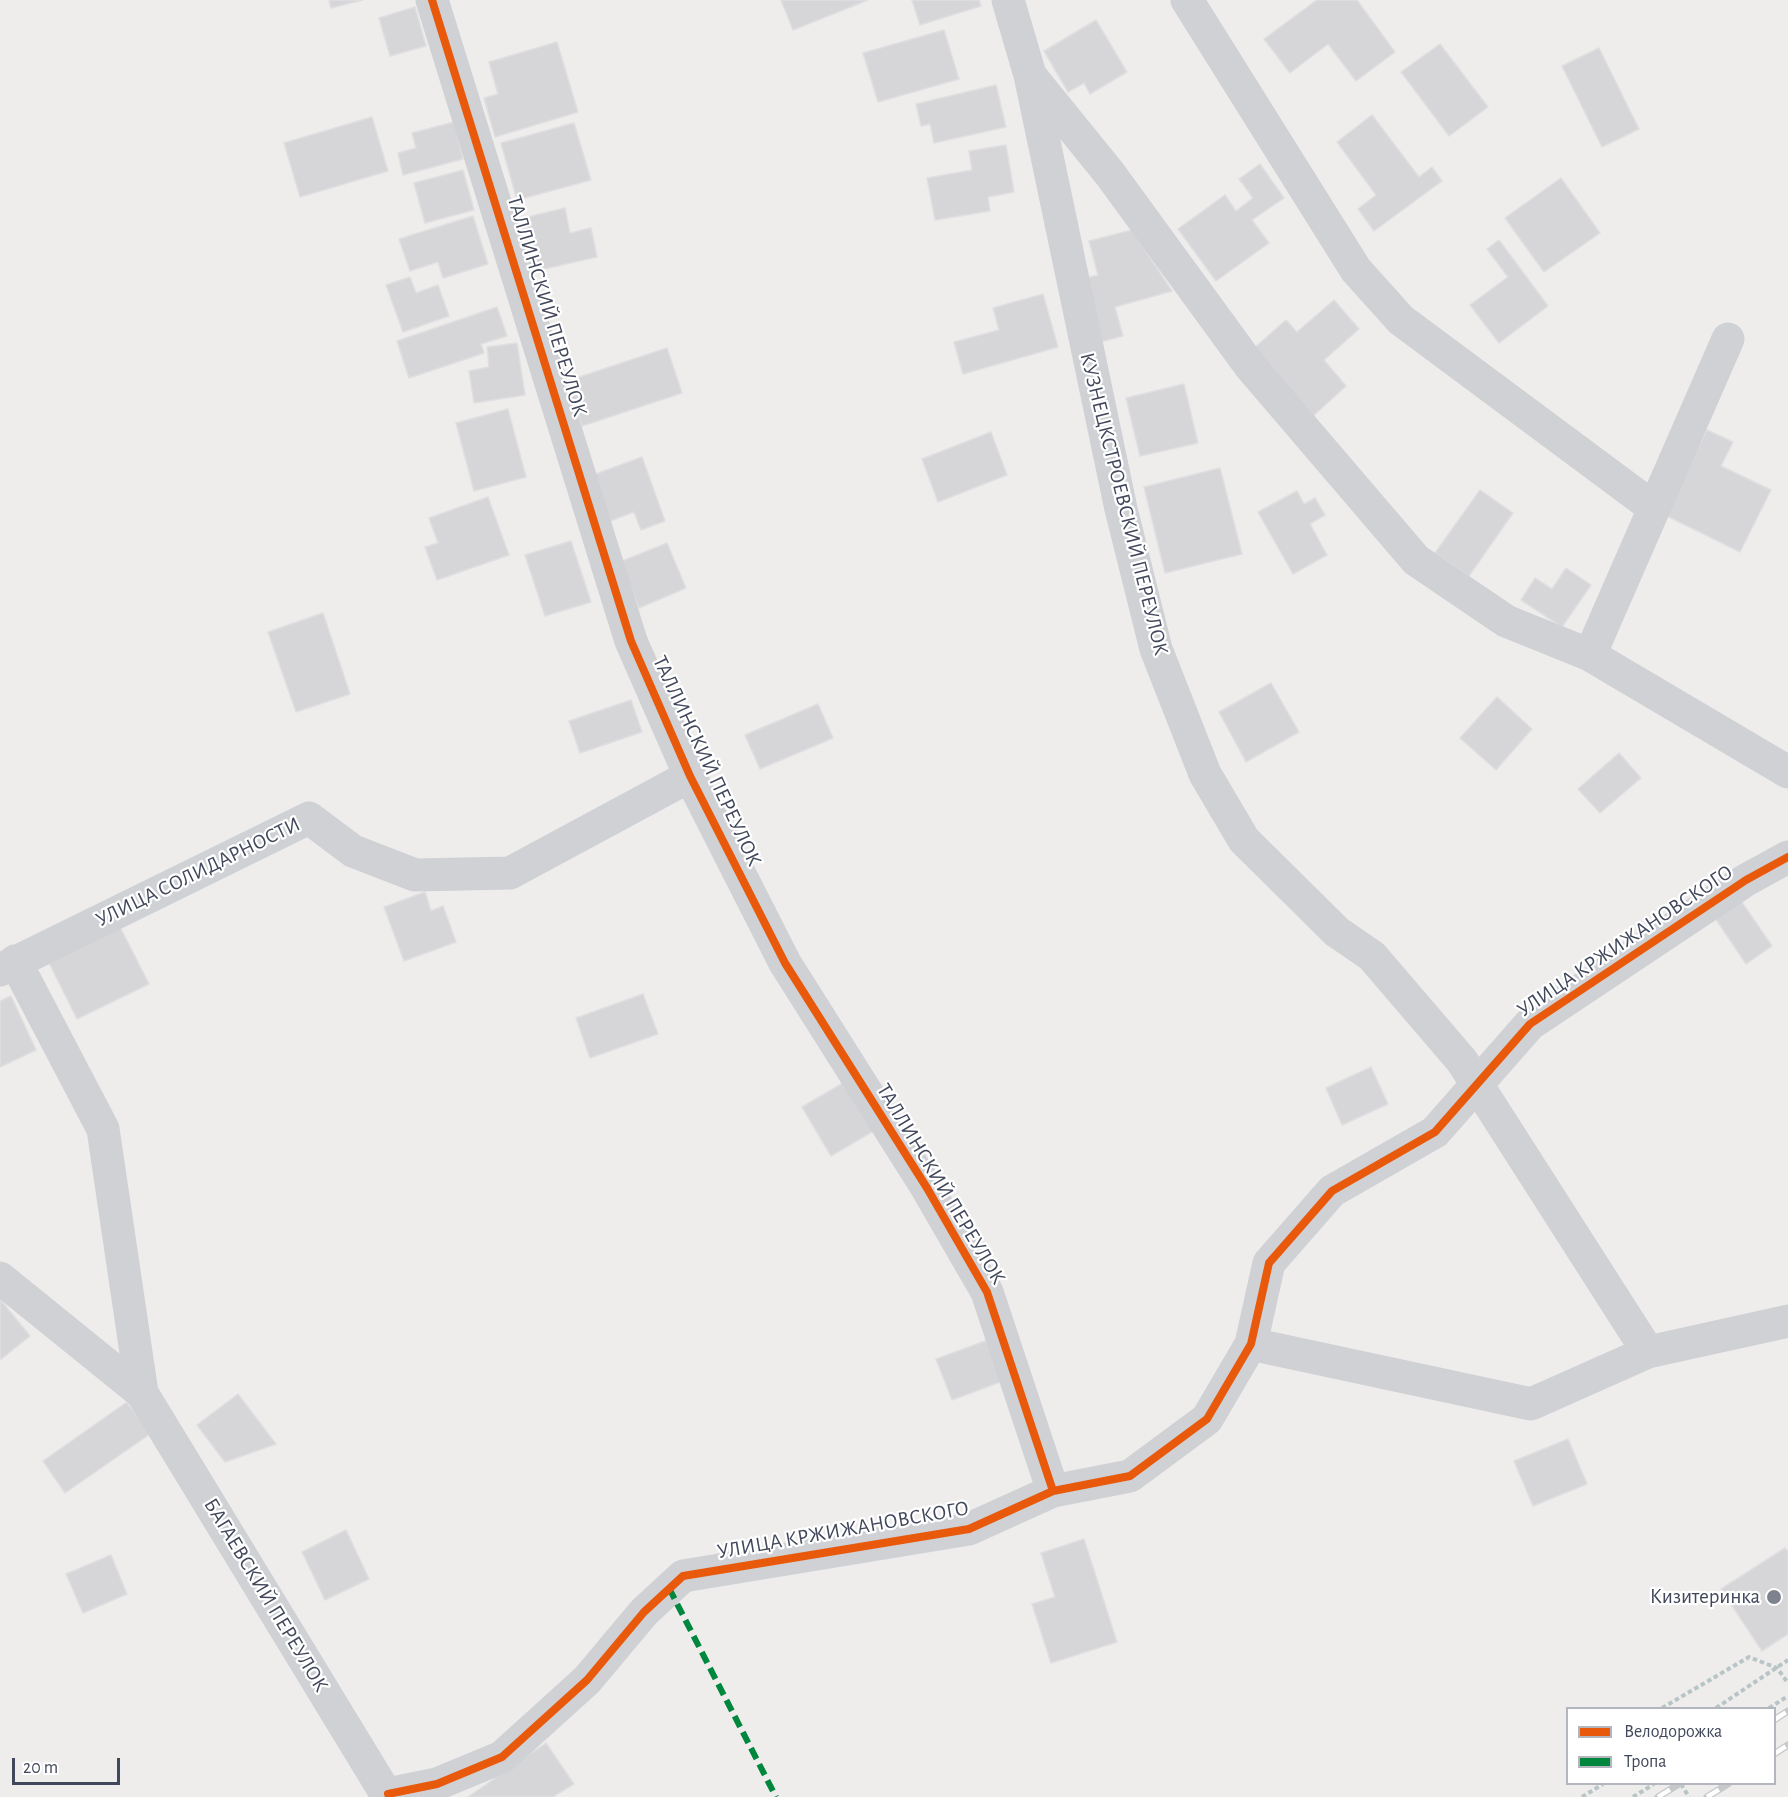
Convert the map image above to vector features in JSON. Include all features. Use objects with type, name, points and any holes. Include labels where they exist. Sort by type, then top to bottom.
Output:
[{"type":"street","name":"ТАЛЛИНСКИЙ ПЕРЕУЛОК","points":[[432,0],[631,641],[690,776],[785,963],[927,1188],[987,1292],[1053,1491]]},
{"type":"street","name":"КУЗНЕЦКСТРОЕВСКИЙ ПЕРЕУЛОК","points":[[1008,0],[1030,75],[1121,509],[1156,649],[1205,774],[1244,840],[1337,932],[1372,956],[1462,1061],[1648,1352]]},
{"type":"street","points":[[1187,0],[1356,270],[1401,320],[1654,508]]},
{"type":"street","name":"КУЗНЕЦКСТРОЕВСКИЙ ПЕРЕУЛОК","points":[[1030,75],[1110,174],[1250,366],[1416,560],[1506,621],[1590,654],[1788,772]]},
{"type":"street","points":[[1590,654],[1728,339]]},
{"type":"street","name":"УЛИЦА СОЛИДАРНОСТИ","points":[[7,966],[309,818],[353,851],[415,875],[510,873],[690,776]]},
{"type":"street","name":"УЛИЦА КРЖИЖАНОВСКОГО","points":[[388,1796],[437,1784],[502,1757],[587,1680],[645,1612],[683,1576],[969,1529],[1053,1491],[1130,1476],[1207,1419],[1251,1344],[1269,1263],[1332,1191],[1436,1132],[1476,1083],[1530,1024],[1746,880],[1788,857]]},
{"type":"street","name":"БАГАЕВСКИЙ ПЕРЕУЛОК","points":[[7,966],[103,1130],[142,1393]]},
{"type":"street","name":"БАГАЕВСКИЙ ПЕРЕУЛОК","points":[[0,1278],[142,1393],[388,1796]]},
{"type":"street","points":[[1251,1344],[1531,1404],[1648,1352],[1788,1321]]},
{"type":"path","points":[[1664,1707],[1749,1657],[1777,1668],[1788,1683]]},
{"type":"path","points":[[1718,1707],[1788,1660]]},
{"type":"path","points":[[1771,1707],[1788,1696]]},
{"type":"path","points":[[1582,1797],[1601,1785]]},
{"type":"path","points":[[1633,1797],[1652,1785]]},
{"type":"building","points":[[329,0],[363,0],[331,8]]},
{"type":"building","points":[[781,0],[868,0],[793,30]]},
{"type":"building","points":[[912,0],[979,0],[981,6],[920,25]]},
{"type":"building","points":[[1317,0],[1357,0],[1395,52],[1356,81],[1328,44],[1290,73],[1264,39]]},
{"type":"building","points":[[415,7],[426,46],[390,56],[379,18]]},
{"type":"building","points":[[1096,20],[1127,72],[1090,94],[1084,83],[1068,92],[1044,51]]},
{"type":"building","points":[[944,30],[959,79],[878,102],[863,53]]},
{"type":"building","points":[[557,42],[578,112],[495,137],[484,98],[498,94],[489,62]]},
{"type":"building","points":[[1440,44],[1488,107],[1449,136],[1401,72]]},
{"type":"building","points":[[1599,48],[1639,129],[1602,147],[1562,66]]},
{"type":"building","points":[[996,85],[1006,127],[934,143],[930,124],[921,126],[916,104]]},
{"type":"building","points":[[1372,115],[1419,177],[1432,167],[1442,181],[1374,231],[1358,209],[1376,195],[1337,142]]},
{"type":"building","points":[[372,117],[388,171],[300,197],[284,143]]},
{"type":"building","points":[[454,122],[463,159],[403,175],[398,153],[416,148],[412,133]]},
{"type":"building","points":[[574,123],[591,180],[517,200],[501,143]]},
{"type":"building","points":[[1006,145],[1014,192],[988,197],[990,211],[935,220],[927,178],[972,170],[969,151]]},
{"type":"building","points":[[1260,164],[1284,198],[1252,220],[1269,243],[1216,281],[1178,229],[1225,195],[1236,211],[1253,198],[1239,179]]},
{"type":"building","points":[[463,170],[474,210],[425,223],[414,183]]},
{"type":"building","points":[[1561,178],[1600,233],[1544,272],[1505,218]]},
{"type":"building","points":[[565,208],[570,233],[591,228],[597,257],[531,272],[519,219]]},
{"type":"building","points":[[473,216],[488,264],[443,278],[438,262],[410,271],[399,239]]},
{"type":"building","points":[[1132,230],[1172,291],[1115,307],[1123,336],[1100,342],[1083,279],[1098,275],[1089,241]]},
{"type":"building","points":[[1499,240],[1548,306],[1499,343],[1470,305],[1508,277],[1487,249]]},
{"type":"building","points":[[410,277],[416,293],[438,285],[449,316],[403,332],[386,285]]},
{"type":"building","points":[[1043,294],[1058,347],[963,374],[954,342],[999,330],[993,308]]},
{"type":"building","points":[[1334,300],[1359,329],[1324,360],[1346,386],[1312,417],[1252,350],[1286,320],[1297,332]]},
{"type":"building","points":[[497,307],[507,336],[481,344],[484,353],[409,378],[397,341]]},
{"type":"building","points":[[517,343],[525,395],[474,403],[469,371],[489,367],[487,347]]},
{"type":"building","points":[[667,348],[682,393],[582,426],[567,381]]},
{"type":"building","points":[[1184,384],[1198,443],[1140,456],[1126,398]]},
{"type":"building","points":[[508,409],[526,477],[474,491],[456,423]]},
{"type":"building","points":[[1707,430],[1733,442],[1721,466],[1771,490],[1740,552],[1665,515]]},
{"type":"building","points":[[991,432],[1007,475],[938,502],[922,459]]},
{"type":"building","points":[[642,457],[665,521],[641,530],[634,512],[610,521],[593,475]]},
{"type":"building","points":[[1220,468],[1242,554],[1165,573],[1144,487]]},
{"type":"building","points":[[1480,490],[1513,513],[1469,576],[1435,553]]},
{"type":"building","points":[[1297,491],[1304,504],[1315,498],[1325,515],[1310,524],[1327,555],[1293,574],[1258,512]]},
{"type":"building","points":[[488,497],[509,555],[437,580],[425,547],[438,543],[429,518]]},
{"type":"building","points":[[571,541],[591,602],[545,616],[525,555]]},
{"type":"building","points":[[667,543],[686,588],[639,608],[620,562]]},
{"type":"building","points":[[1566,568],[1591,585],[1562,627],[1521,600],[1535,578],[1552,589]]},
{"type":"building","points":[[323,613],[350,694],[296,712],[268,632]]},
{"type":"building","points":[[1271,683],[1299,732],[1246,762],[1219,712]]},
{"type":"building","points":[[1497,697],[1532,729],[1496,770],[1460,738]]},
{"type":"building","points":[[631,700],[642,732],[580,753],[569,721]]},
{"type":"building","points":[[818,704],[833,738],[760,769],[745,735]]},
{"type":"building","points":[[1619,753],[1641,778],[1600,813],[1578,789]]},
{"type":"building","points":[[425,892],[431,911],[443,906],[456,942],[404,961],[384,907]]},
{"type":"building","points":[[1737,895],[1772,946],[1746,964],[1711,912]]},
{"type":"building","points":[[118,923],[149,984],[77,1019],[47,959]]},
{"type":"building","points":[[643,994],[658,1034],[590,1058],[576,1018]]},
{"type":"building","points":[[11,996],[36,1050],[0,1067],[0,1001]]},
{"type":"building","points":[[1371,1067],[1388,1104],[1342,1125],[1326,1088]]},
{"type":"building","points":[[848,1080],[877,1129],[831,1156],[802,1107]]},
{"type":"building","points":[[0,1299],[30,1336],[0,1360]]},
{"type":"building","points":[[988,1340],[1003,1381],[952,1400],[936,1359]]},
{"type":"building","points":[[238,1394],[276,1444],[225,1462],[197,1425]]},
{"type":"building","points":[[127,1402],[150,1434],[65,1493],[43,1461]]},
{"type":"building","points":[[1568,1439],[1587,1484],[1533,1506],[1514,1461]]},
{"type":"building","points":[[346,1530],[369,1579],[325,1600],[302,1552]]},
{"type":"building","points":[[1084,1539],[1117,1642],[1051,1663],[1032,1604],[1055,1597],[1041,1553]]},
{"type":"building","points":[[1785,1548],[1788,1552],[1788,1634],[1762,1651],[1721,1589]]},
{"type":"building","points":[[111,1555],[127,1594],[83,1613],[66,1574]]},
{"type":"building","points":[[546,1743],[574,1784],[553,1797],[468,1797]]},
{"type":"railway","points":[[1776,1719],[1788,1711]]},
{"type":"railway","points":[[1776,1753],[1788,1745]]},
{"type":"railway","points":[[1658,1797],[1677,1785]]},
{"type":"railway","points":[[1707,1797],[1726,1785]]},
{"type":"marked path","points":[[669,1588],[776,1797]]},
{"type":"cycle path","points":[[432,0],[631,641],[690,776],[785,963],[927,1188],[987,1292],[1053,1491]]},
{"type":"cycle path","points":[[388,1794],[437,1784],[502,1757],[587,1680],[644,1612],[683,1576],[969,1529],[1053,1491],[1130,1476],[1207,1419],[1251,1344],[1269,1263],[1332,1191],[1435,1132],[1530,1024],[1746,880],[1788,857]]},
{"type":"place","name":"Кизитеринка","points":[[1774,1597]]}]
